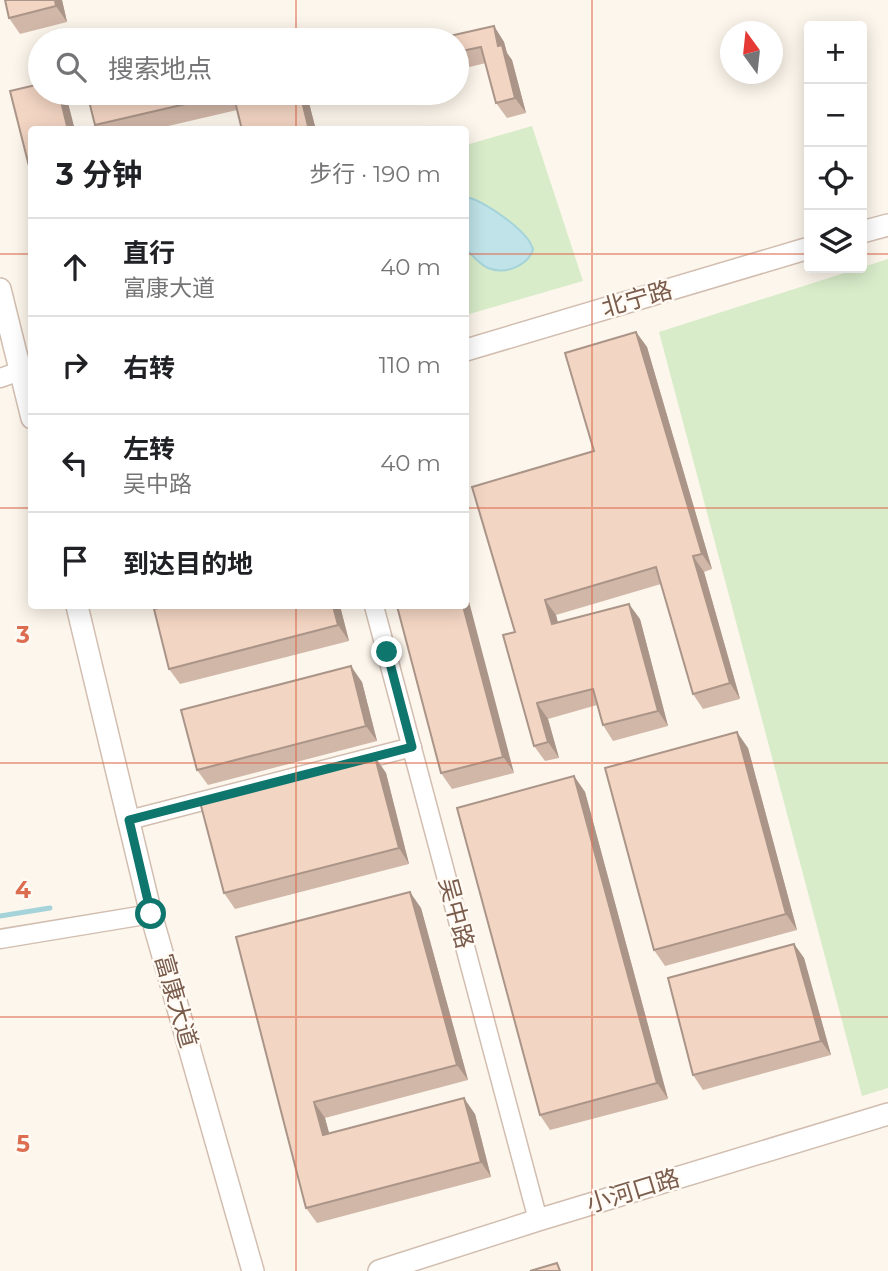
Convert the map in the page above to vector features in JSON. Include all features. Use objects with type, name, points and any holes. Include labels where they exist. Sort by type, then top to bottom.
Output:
[{"type":"street","points":[[867,231],[888,225]]},
{"type":"street","name":"北宁路","points":[[469,349],[804,249]]},
{"type":"street","points":[[0,289],[10,375],[28,410]]},
{"type":"street","name":"富康大道","points":[[78,609],[151,914],[253,1271]]},
{"type":"street","name":"吴中路","points":[[375,609],[538,1220]]},
{"type":"street","points":[[129,820],[412,747]]},
{"type":"street","points":[[0,939],[151,914]]},
{"type":"street","name":"小河口路","points":[[379,1271],[888,1114]]},
{"type":"green space","points":[[532,126],[583,281],[469,314],[469,144]]},
{"type":"green space","points":[[888,259],[888,1088],[862,1096],[659,332],[844,273],[867,273],[867,266]]},
{"type":"water","points":[[469,198],[493,210],[515,226],[524,234],[533,250],[521,265],[508,270],[495,270],[482,264],[469,252]]},
{"type":"building","points":[[5,0],[55,0],[56,6],[9,18]]},
{"type":"building","points":[[494,26],[498,46],[502,45],[515,98],[496,103],[481,47],[469,50],[469,32]]},
{"type":"building","points":[[28,87],[28,105],[62,105],[67,126],[28,126],[28,162],[10,91]]},
{"type":"building","points":[[90,105],[181,105],[95,125]]},
{"type":"building","points":[[236,105],[303,105],[308,126],[241,126]]},
{"type":"building","points":[[636,332],[702,554],[693,556],[730,683],[693,694],[656,567],[545,600],[552,624],[629,604],[658,711],[603,725],[593,689],[537,703],[548,742],[534,746],[503,635],[515,632],[472,487],[594,451],[565,353]]},
{"type":"building","points":[[154,609],[334,609],[338,625],[169,669]]},
{"type":"building","points":[[398,609],[464,609],[503,757],[441,773]]},
{"type":"building","points":[[351,666],[366,726],[197,770],[181,710]]},
{"type":"building","points":[[737,732],[786,914],[654,950],[605,768]]},
{"type":"building","points":[[375,757],[399,848],[224,893],[200,802]]},
{"type":"building","points":[[574,776],[657,1083],[540,1115],[457,808]]},
{"type":"building","points":[[410,892],[457,1065],[314,1102],[323,1135],[464,1098],[481,1162],[306,1208],[236,937]]},
{"type":"building","points":[[794,944],[821,1041],[693,1075],[668,978]]},
{"type":"building","points":[[557,1263],[560,1271],[530,1271]]},
{"type":"waterway","points":[[0,916],[50,908]]},
{"type":"route","points":[[151,914],[129,820],[412,747],[387,652]]}]
